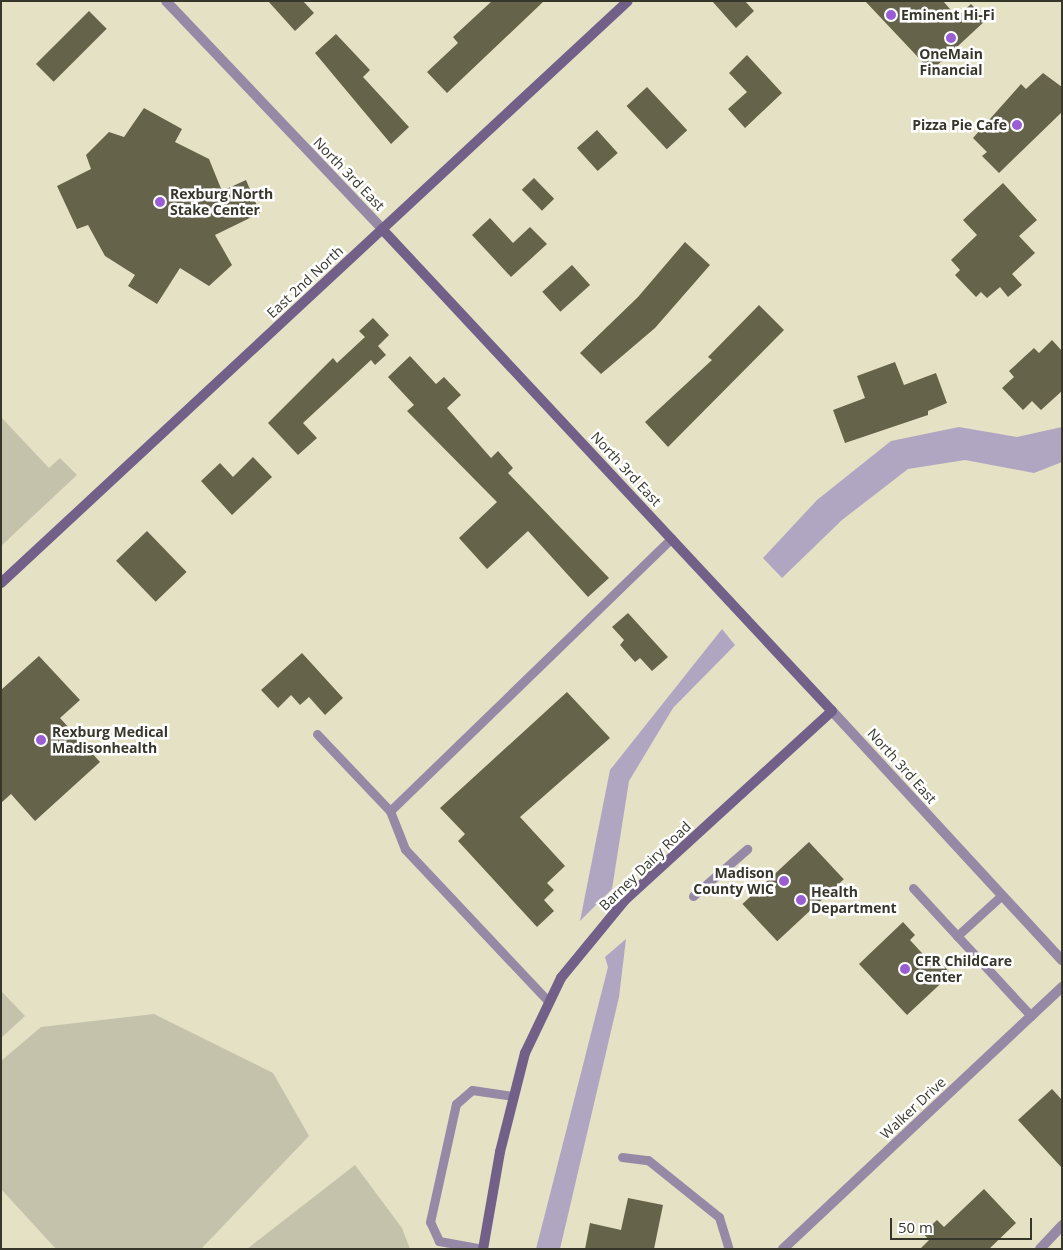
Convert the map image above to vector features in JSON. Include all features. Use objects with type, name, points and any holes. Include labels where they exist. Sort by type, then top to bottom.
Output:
[{"type":"street","name":"North 3rd East","points":[[166,1],[672,538],[1062,960]]},
{"type":"street","name":"East 2nd North","points":[[1,583],[628,1]]},
{"type":"street","name":"Barney Dairy Road","points":[[483,1249],[513,1096],[525,1053],[561,978],[625,900],[832,711]]},
{"type":"street","name":"Walker Drive","points":[[782,1249],[1062,987]]},
{"type":"street","points":[[1040,1249],[1062,1226]]},
{"type":"lane","points":[[390,810],[672,538]]},
{"type":"lane","points":[[317,734],[390,810],[405,849],[549,1002]]},
{"type":"lane","points":[[693,896],[746,849]]},
{"type":"lane","points":[[912,888],[1031,1016]]},
{"type":"lane","points":[[957,936],[1001,896]]},
{"type":"lane","points":[[483,1249],[439,1240],[430,1222],[456,1104],[472,1090],[513,1096]]},
{"type":"lane","points":[[622,1157],[648,1160],[719,1217],[729,1249]]},
{"type":"shaded area","points":[[1,417],[49,468],[60,458],[77,475],[1,546]]},
{"type":"shaded area","points":[[959,427],[1017,437],[1062,427],[1062,462],[1034,473],[965,460],[908,469],[842,520],[782,578],[763,558],[817,500],[891,441]]},
{"type":"shaded area","points":[[722,629],[735,645],[673,708],[629,781],[612,889],[580,921],[610,770]]},
{"type":"shaded area","points":[[626,939],[619,997],[560,1249],[536,1249],[608,967],[605,957]]},
{"type":"shaded area","points":[[1,991],[25,1016],[1,1038]]},
{"type":"shaded area","points":[[154,1014],[273,1073],[309,1136],[201,1249],[56,1249],[1,1189],[1,1061],[41,1027]]},
{"type":"shaded area","points":[[355,1165],[402,1228],[410,1249],[247,1249]]},
{"type":"building","points":[[268,1],[303,1],[314,13],[295,31]]},
{"type":"building","points":[[492,1],[544,1],[447,93],[427,72],[458,43],[453,37]]},
{"type":"building","points":[[712,1],[745,1],[754,11],[736,28]]},
{"type":"building","points":[[865,1],[943,1],[957,17],[971,4],[986,20],[931,71]]},
{"type":"building","points":[[89,11],[107,29],[54,82],[36,64]]},
{"type":"building","points":[[336,34],[370,70],[363,77],[409,127],[391,144],[315,53]]},
{"type":"building","points":[[747,55],[782,93],[745,128],[728,109],[747,92],[729,73]]},
{"type":"building","name":"Pizza Pie Cafe","points":[[1043,73],[1062,87],[1062,112],[999,173],[982,156],[987,152],[973,138],[1021,84],[1026,89]]},
{"type":"building","points":[[647,87],[687,130],[667,149],[627,106]]},
{"type":"building","name":"Rexburg North Stake Center","points":[[144,108],[182,129],[175,142],[209,159],[222,191],[246,180],[260,213],[215,235],[232,265],[209,286],[180,268],[157,304],[128,286],[135,275],[105,256],[88,225],[77,229],[57,186],[91,169],[86,155],[109,132],[124,137]]},
{"type":"building","points":[[597,130],[618,153],[598,171],[577,148]]},
{"type":"building","points":[[534,178],[554,199],[542,211],[522,190]]},
{"type":"building","points":[[1003,183],[1037,220],[1019,236],[1035,253],[1012,274],[1022,285],[1008,297],[1000,287],[987,298],[981,292],[976,297],[955,275],[960,270],[951,260],[977,235],[963,220]]},
{"type":"building","points":[[490,218],[513,243],[530,227],[547,244],[511,277],[472,235]]},
{"type":"building","points":[[685,242],[710,265],[655,328],[601,374],[580,353],[638,297]]},
{"type":"building","points":[[572,265],[590,285],[560,312],[542,292]]},
{"type":"building","points":[[759,305],[784,330],[668,447],[645,422],[712,360],[708,357]]},
{"type":"building","points":[[373,318],[389,335],[378,346],[386,355],[375,365],[371,360],[303,423],[317,438],[298,455],[268,423],[333,358],[337,363],[365,337],[359,331]]},
{"type":"building","points":[[1052,340],[1062,351],[1062,391],[1041,410],[1032,401],[1023,410],[1002,388],[1014,377],[1009,371],[1034,348],[1039,353]]},
{"type":"building","points":[[410,356],[436,384],[444,377],[461,395],[447,408],[491,458],[498,451],[513,468],[508,473],[609,578],[588,597],[528,531],[487,569],[459,538],[497,502],[407,411],[414,405],[388,377]]},
{"type":"building","points":[[895,362],[904,385],[936,373],[947,403],[928,411],[928,415],[845,443],[833,410],[865,398],[857,376]]},
{"type":"building","points":[[253,457],[272,477],[232,515],[201,481],[220,463],[233,477]]},
{"type":"building","points":[[147,531],[187,572],[156,602],[116,561]]},
{"type":"building","points":[[628,613],[668,657],[652,671],[640,658],[635,662],[620,645],[624,640],[612,627]]},
{"type":"building","points":[[302,653],[343,698],[325,715],[309,697],[300,705],[291,695],[278,708],[261,690]]},
{"type":"building","name":"Rexburg Medical Madisonhealth","points":[[39,656],[80,700],[60,718],[100,762],[35,821],[11,794],[1,803],[1,690]]},
{"type":"building","points":[[567,692],[610,738],[520,817],[565,866],[547,883],[554,890],[544,900],[554,911],[537,927],[458,841],[465,834],[440,808]]},
{"type":"building","points":[[809,842],[844,879],[777,941],[742,904]]},
{"type":"building","name":"CFR ChildCare Center","points":[[903,922],[915,935],[910,940],[931,963],[937,958],[951,974],[907,1015],[859,964]]},
{"type":"building","points":[[1052,1089],[1062,1100],[1062,1168],[1018,1120]]},
{"type":"building","points":[[984,1189],[1016,1223],[989,1249],[920,1249],[929,1240],[923,1233],[937,1220],[944,1227]]},
{"type":"building","points":[[628,1198],[663,1205],[654,1249],[585,1249],[590,1223],[621,1230]]},
{"type":"place","name":"Eminent Hi-Fi","points":[[891,15]]},
{"type":"place","name":"OneMain Financial","points":[[951,38]]},
{"type":"place","name":"Pizza Pie Cafe","points":[[1017,125]]},
{"type":"place","name":"Rexburg North Stake Center","points":[[160,202]]},
{"type":"place","name":"Rexburg Medical Madisonhealth","points":[[41,740]]},
{"type":"place","name":"Madison County WIC","points":[[784,881]]},
{"type":"place","name":"Health Department","points":[[801,900]]},
{"type":"place","name":"CFR ChildCare Center","points":[[905,969]]}]
